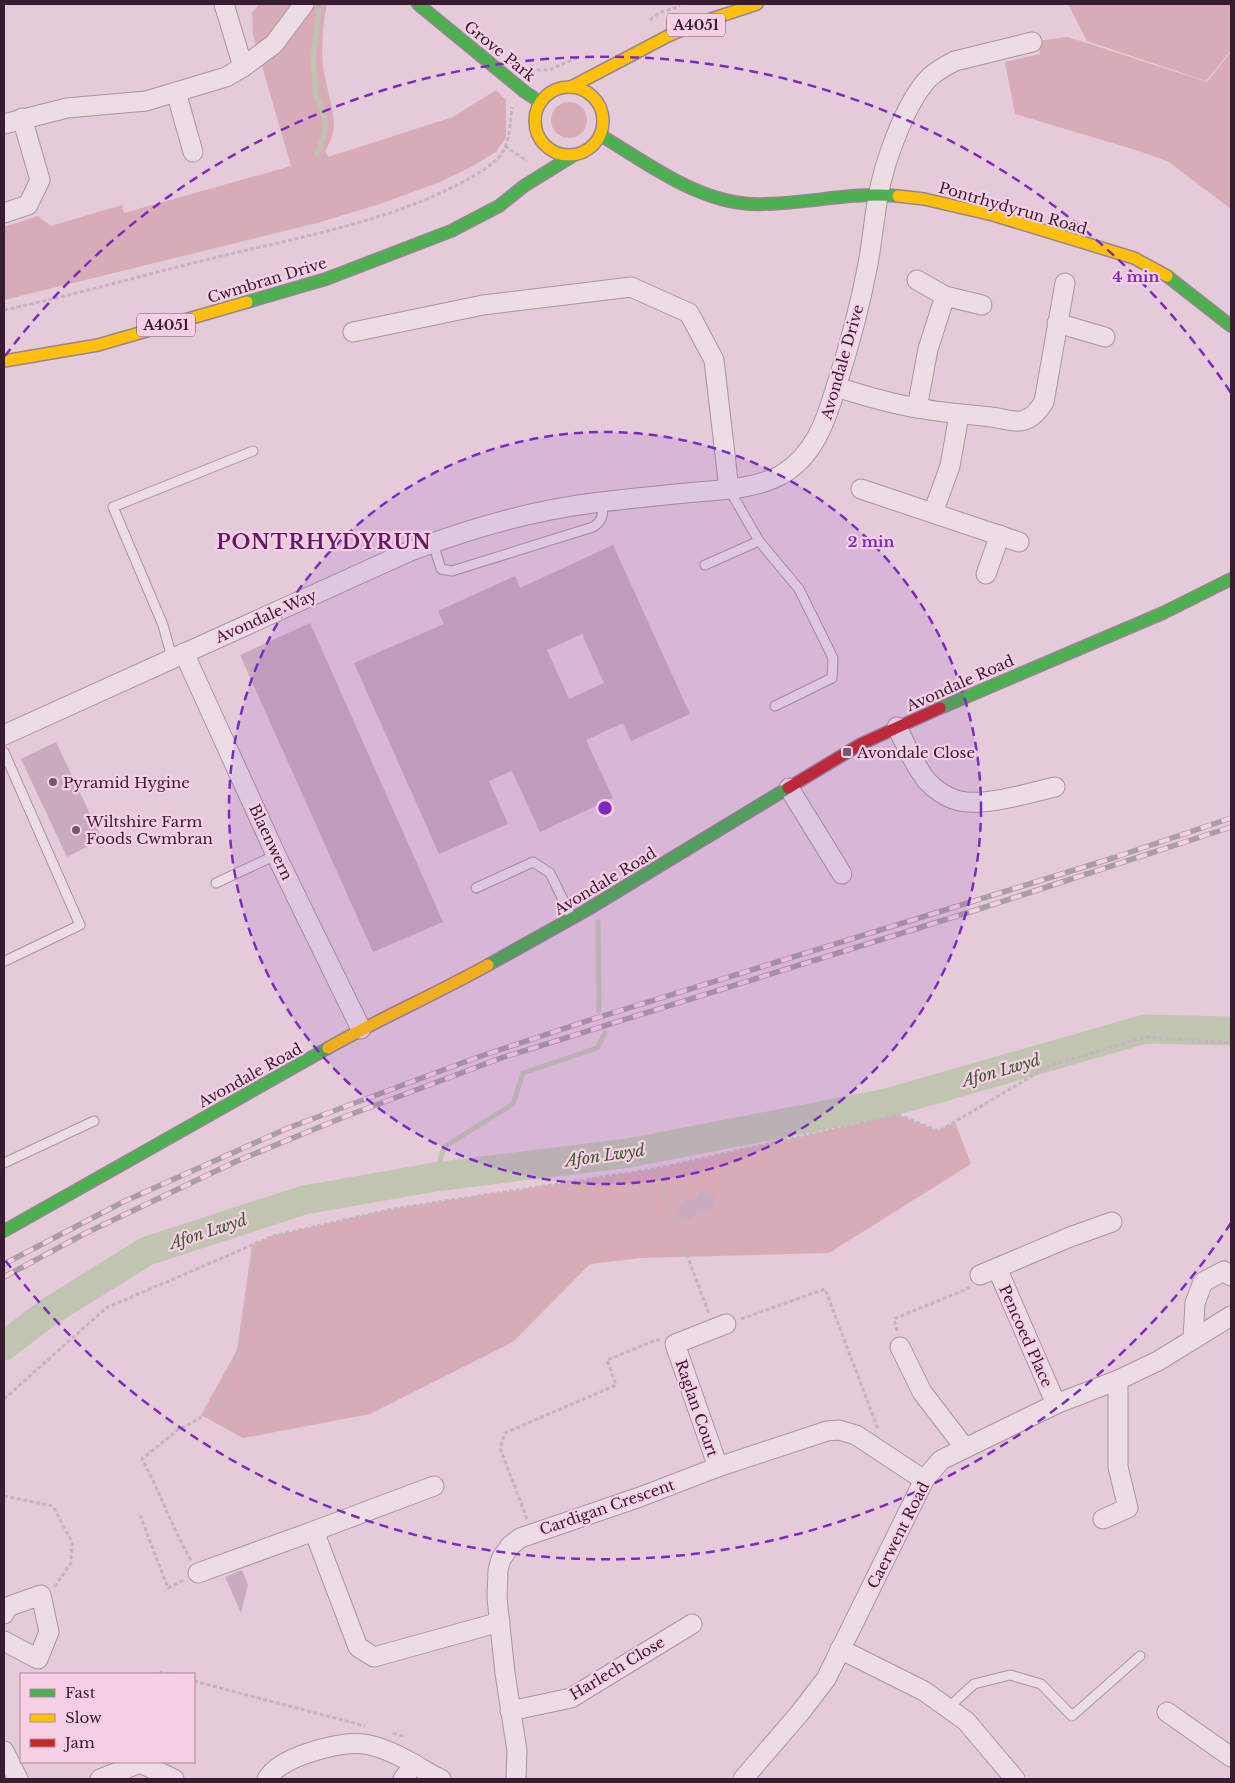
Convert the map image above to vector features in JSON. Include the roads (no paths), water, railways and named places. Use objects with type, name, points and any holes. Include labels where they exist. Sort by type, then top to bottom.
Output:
[{"type":"street","points":[[224,4],[243,67]]},
{"type":"street","points":[[4,213],[28,205],[40,180],[13,121],[67,108],[146,101],[226,77],[274,44],[304,4]]},
{"type":"street","name":"Grove Park","points":[[418,4],[525,92],[540,102]]},
{"type":"street","name":"A4051","points":[[571,87],[668,36],[699,23],[756,4]]},
{"type":"street","name":"Avondale Drive","points":[[535,514],[603,502],[756,485],[782,474],[807,454],[824,425],[859,309],[869,262],[878,194],[893,142],[909,106],[927,80],[944,66],[955,60],[1032,42]]},
{"type":"street","name":"A4051","points":[[620,76],[638,52]]},
{"type":"street","points":[[532,146],[536,111],[540,102],[553,90],[571,87],[588,93],[600,106],[602,125],[600,135],[589,148],[574,155],[561,155],[550,150],[541,141],[535,130]]},
{"type":"street","points":[[176,92],[193,152]]},
{"type":"street","points":[[602,115],[607,100]]},
{"type":"street","name":"Pontrhydyrun Road","points":[[600,135],[677,181],[715,198],[750,204],[797,202],[878,194],[924,199],[993,216],[1134,258],[1172,280],[1231,326]]},
{"type":"street","name":"A4051","points":[[524,186],[574,155]]},
{"type":"street","points":[[524,186],[527,170]]},
{"type":"street","name":"Cwmbran Drive","points":[[4,361],[98,345],[326,279],[451,231],[512,198],[524,186]]},
{"type":"street","points":[[917,280],[945,296],[982,305]]},
{"type":"street","points":[[836,387],[889,403],[959,415],[1016,421],[1030,418],[1038,412],[1044,402],[1065,283]]},
{"type":"street","points":[[353,332],[484,305],[632,287],[689,313],[714,360],[729,489]]},
{"type":"street","points":[[917,408],[928,349],[945,296]]},
{"type":"street","points":[[1057,323],[1105,336]]},
{"type":"street","points":[[933,513],[950,466],[959,415]]},
{"type":"street","points":[[861,489],[1020,542]]},
{"type":"street","name":"Avondale Way","points":[[4,734],[408,552],[433,542],[498,522],[535,514]]},
{"type":"street","points":[[986,574],[1000,535]]},
{"type":"street","name":"Avondale Road","points":[[4,1231],[361,1029],[459,980],[572,918],[848,752],[896,727],[1163,613],[1231,579]]},
{"type":"street","name":"Blaenwern","points":[[178,655],[361,1029]]},
{"type":"street","points":[[896,727],[917,766],[928,781],[940,792],[956,801],[982,802],[1055,787]]},
{"type":"street","points":[[789,788],[842,874]]},
{"type":"street","name":"Pencoed Place","points":[[1056,1404],[988,1272],[1070,1237],[1112,1222]]},
{"type":"street","points":[[1194,1340],[1195,1303],[1203,1282],[1224,1271],[1231,1276]]},
{"type":"street","name":"Caerwent Road","points":[[743,1779],[799,1714],[826,1679],[924,1480],[941,1460],[1056,1404],[1118,1380],[1158,1361],[1231,1316]]},
{"type":"street","name":"Raglan Court","points":[[718,1467],[675,1344],[720,1326]]},
{"type":"street","points":[[900,1346],[922,1392],[964,1448]]},
{"type":"street","points":[[1103,1519],[1128,1508],[1118,1467],[1118,1380]]},
{"type":"street","name":"Cardigan Crescent","points":[[516,1779],[517,1752],[510,1710],[497,1598],[498,1570],[501,1559],[510,1546],[520,1538],[640,1497],[718,1467],[816,1434],[839,1430],[856,1435],[924,1480]]},
{"type":"street","points":[[198,1573],[434,1486]]},
{"type":"street","points":[[314,1531],[358,1647],[374,1657],[500,1622]]},
{"type":"street","points":[[4,1614],[7,1607],[41,1595],[49,1632],[38,1659],[4,1641]]},
{"type":"street","name":"Harlech Close","points":[[510,1710],[571,1698],[692,1624]]},
{"type":"street","points":[[840,1649],[924,1691],[966,1721],[1015,1779]]},
{"type":"street","points":[[1168,1712],[1231,1757]]},
{"type":"street","points":[[266,1779],[285,1763],[343,1743],[363,1743],[382,1748],[440,1779]]},
{"type":"street","points":[[4,1751],[18,1779]]},
{"type":"street","points":[[403,1779],[408,1761]]},
{"type":"street","points":[[100,1779],[140,1763],[174,1779]]},
{"type":"lane","points":[[178,655],[163,625],[113,507],[253,451]]},
{"type":"lane","points":[[729,489],[759,540],[799,589],[833,658],[832,678],[775,706]]},
{"type":"lane","points":[[433,542],[441,569],[452,571],[593,528],[602,518],[603,502]]},
{"type":"lane","points":[[705,565],[759,540]]},
{"type":"lane","points":[[4,752],[80,925],[5,961]]},
{"type":"lane","points":[[216,883],[276,855]]},
{"type":"lane","points":[[476,888],[533,862],[550,872],[572,918]]},
{"type":"lane","points":[[4,1162],[94,1121]]},
{"type":"lane","points":[[948,1708],[974,1684],[1010,1675],[1041,1684],[1072,1716],[1140,1656]]},
{"type":"waterway","points":[[317,154],[324,135],[326,122],[316,95],[313,60],[319,10]]},
{"type":"waterway","points":[[598,922],[599,1011]]},
{"type":"waterway","name":"Afon Lwyd","points":[[4,1346],[47,1313],[147,1251],[304,1200],[435,1177],[629,1153],[887,1103],[1145,1029],[1231,1031]]},
{"type":"waterway","points":[[435,1177],[444,1147],[513,1104],[523,1073],[597,1048],[605,1033]]},
{"type":"railway","points":[[4,1264],[123,1202],[288,1128],[478,1057],[593,1019],[1113,858],[1231,818]]},
{"type":"railway","points":[[4,1277],[84,1234],[237,1161],[344,1117],[501,1058],[973,911],[1231,827]]},
{"type":"place","name":"Avondale Close","points":[[847,752]]},
{"type":"place","name":"Pyramid Hygine","points":[[53,782]]},
{"type":"place","name":"Wiltshire Farm Foods Cwmbran","points":[[76,830]]},
{"type":"district","name":"PONTRHYDYRUN","points":[[324,542]]}]
